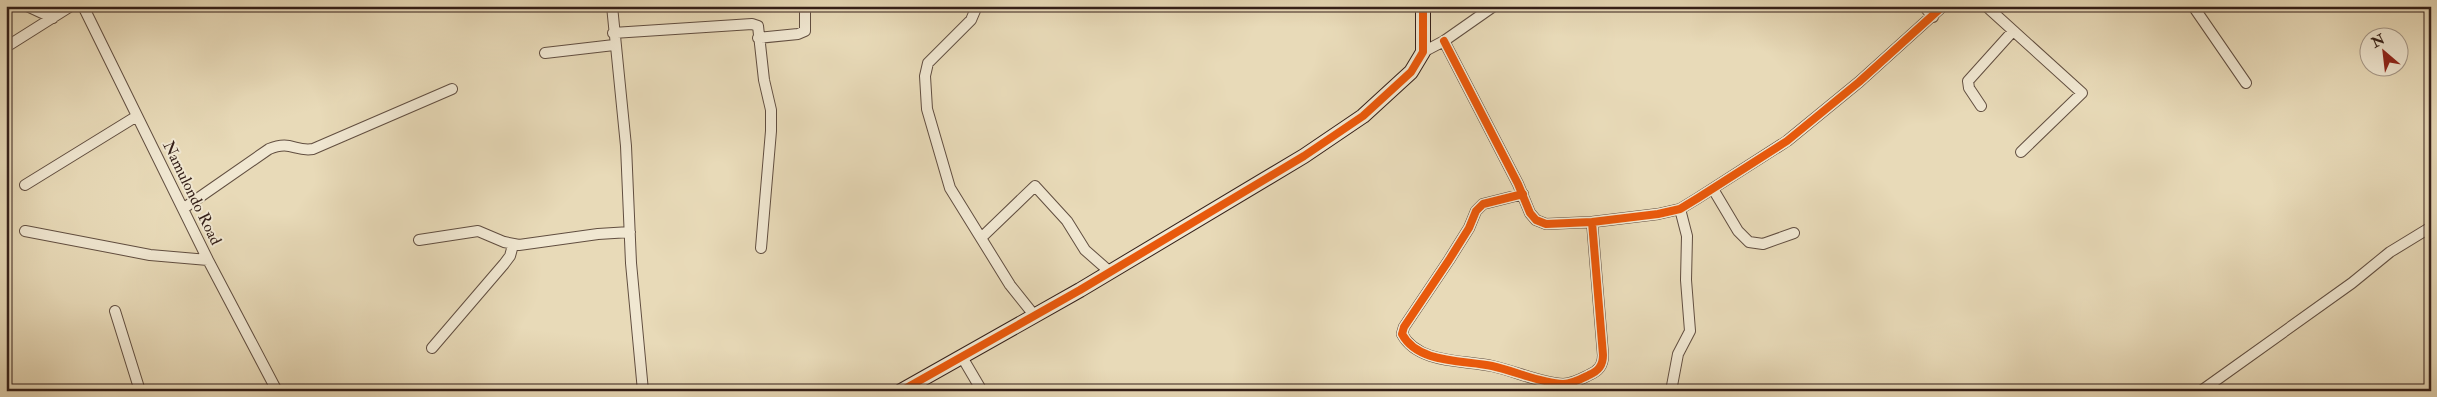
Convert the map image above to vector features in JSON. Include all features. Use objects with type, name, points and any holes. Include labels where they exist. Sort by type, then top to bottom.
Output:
[{"type":"street","points":[[27,6],[53,18]]},
{"type":"street","points":[[6,46],[71,6]]},
{"type":"street","name":"Namulondo Road","points":[[83,6],[208,260],[277,391]]},
{"type":"street","points":[[612,6],[614,45],[626,146],[630,232],[643,391]]},
{"type":"street","points":[[758,38],[798,34],[805,31],[805,6]]},
{"type":"street","points":[[977,6],[971,20],[928,63],[925,76],[927,109],[943,169],[961,207],[1010,285],[1034,315]]},
{"type":"street","points":[[901,391],[1110,272],[1304,156],[1363,116],[1411,72],[1423,52],[1423,6]]},
{"type":"street","points":[[1423,52],[1444,41],[1494,6]]},
{"type":"street","points":[[1924,6],[1933,17]]},
{"type":"street","points":[[1444,41],[1523,194],[1530,213],[1536,220],[1546,224],[1592,222],[1658,214],[1680,209],[1713,189],[1787,141],[1859,82],[1943,6]]},
{"type":"street","points":[[1986,6],[2082,94],[2021,152]]},
{"type":"street","points":[[2194,6],[2246,83]]},
{"type":"street","points":[[613,33],[752,24],[758,26],[758,38],[771,110],[771,131],[761,248]]},
{"type":"street","points":[[1981,106],[1969,88],[1968,82],[2013,31]]},
{"type":"street","points":[[545,53],[614,45]]},
{"type":"street","points":[[184,208],[243,165],[270,149],[286,144],[304,150],[313,149],[452,89]]},
{"type":"street","points":[[24,186],[137,116]]},
{"type":"street","points":[[981,238],[1035,186],[1067,221],[1085,250],[1110,272]]},
{"type":"street","points":[[1713,189],[1738,231],[1749,242],[1763,244],[1794,233]]},
{"type":"street","points":[[1523,194],[1483,204],[1476,211],[1469,228],[1450,260],[1404,327],[1402,334],[1405,340],[1440,359],[1491,365],[1564,384],[1581,379],[1599,369],[1603,360],[1592,222]]},
{"type":"street","points":[[1671,391],[1678,354],[1690,331],[1686,280],[1687,236],[1680,209]]},
{"type":"street","points":[[2200,391],[2352,283],[2390,252],[2431,227]]},
{"type":"street","points":[[25,231],[150,255],[208,260]]},
{"type":"street","points":[[419,240],[478,231],[513,245],[598,234],[630,232]]},
{"type":"street","points":[[432,348],[510,256],[513,245]]},
{"type":"street","points":[[115,311],[140,391]]},
{"type":"street","points":[[962,357],[982,391]]},
{"type":"cycle path","points":[[901,391],[1080,290],[1304,156],[1363,116],[1411,72],[1423,52],[1423,6]]},
{"type":"cycle path","points":[[1444,41],[1518,184],[1530,213],[1536,220],[1546,224],[1592,222],[1658,214],[1680,209],[1698,198],[1787,141],[1859,82],[1943,6]]},
{"type":"cycle path","points":[[1523,194],[1483,204],[1476,211],[1469,228],[1404,327],[1402,334],[1409,344],[1430,356],[1492,366],[1554,383],[1570,383],[1595,372],[1601,365],[1603,355],[1592,222]]}]
